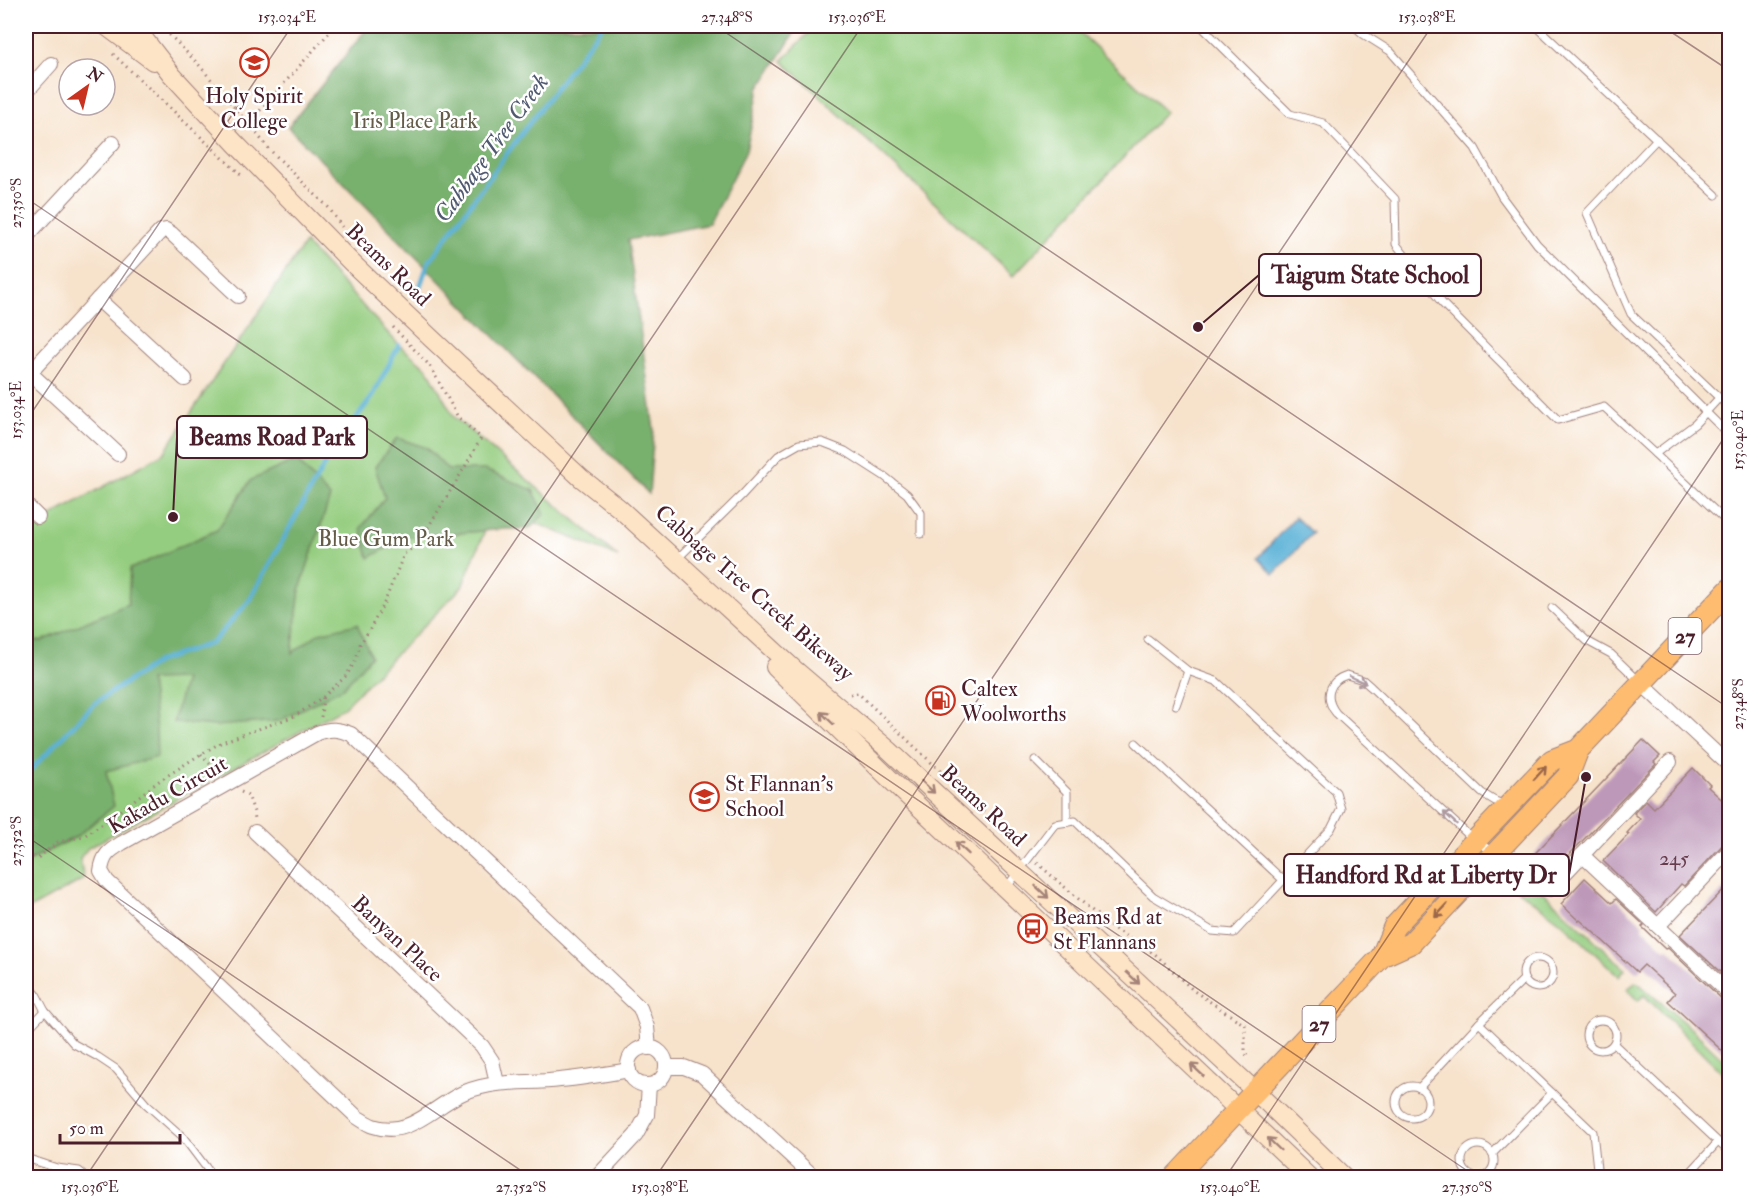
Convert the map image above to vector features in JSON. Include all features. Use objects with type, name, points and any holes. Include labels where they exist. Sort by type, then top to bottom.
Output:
[{"type":"main road","name":"Beams Road","points":[[134,26],[172,75],[351,262],[581,478],[619,508],[794,669],[1024,863],[1345,1178]]},
{"type":"main road","name":"Beams Road","points":[[101,31],[172,75]]},
{"type":"main road","name":"Beams Road","points":[[581,478],[611,514],[765,657],[882,772],[1310,1178]]},
{"type":"main road","name":"27","points":[[1382,956],[1411,943],[1568,776],[1578,750],[1730,589]]},
{"type":"main road","name":"27","points":[[1174,1178],[1382,956],[1394,927],[1475,841],[1552,760],[1578,750]]},
{"type":"street","points":[[26,92],[51,64]]},
{"type":"street","points":[[26,237],[113,143]]},
{"type":"street","points":[[118,454],[28,375],[161,231],[166,230],[172,234],[238,296]]},
{"type":"street","points":[[98,299],[185,379]]},
{"type":"street","points":[[26,505],[38,517]]},
{"type":"street","points":[[1641,682],[1730,766]]},
{"type":"street","name":"Kakadu Circuit","points":[[629,1070],[559,1080],[497,1083],[465,1092],[408,1126],[392,1130],[373,1126],[357,1118],[107,881],[101,871],[102,860],[110,851],[317,733],[330,729],[351,734],[640,1008],[647,1027],[649,1048]]},
{"type":"street","points":[[1550,889],[1670,762]]},
{"type":"street","name":"Banyan Place","points":[[255,832],[482,1046],[492,1061],[497,1083]]},
{"type":"street","points":[[1658,926],[1728,854]]},
{"type":"street","points":[[1582,855],[1730,994]]},
{"type":"street","points":[[643,1048],[649,1048],[663,1056],[666,1067],[659,1081],[644,1085],[634,1080],[629,1070],[630,1059],[633,1054],[643,1048]]},
{"type":"street","points":[[666,1067],[684,1067],[702,1074],[811,1176]]},
{"type":"street","points":[[596,1178],[636,1135],[646,1115],[649,1085]]},
{"type":"lane","points":[[1201,26],[1290,114],[1323,123],[1395,199],[1396,244],[1442,303],[1557,420],[1604,407],[1729,524]]},
{"type":"lane","points":[[1354,26],[1390,51],[1475,148],[1502,197],[1537,244],[1730,436]]},
{"type":"lane","points":[[1536,26],[1716,195]]},
{"type":"lane","points":[[1722,26],[1730,31]]},
{"type":"lane","points":[[1657,139],[1587,213],[1631,314],[1730,408]]},
{"type":"lane","points":[[1655,454],[1695,424],[1719,398]]},
{"type":"lane","points":[[676,560],[778,456],[799,444],[822,442],[845,451],[884,476],[907,494],[921,513],[921,534]]},
{"type":"lane","points":[[1552,608],[1587,641],[1611,654],[1641,682]]},
{"type":"lane","points":[[1005,888],[1055,824],[1075,820],[1153,896],[1212,931],[1234,933],[1331,829],[1341,809],[1336,792],[1216,681],[1188,671],[1148,639]]},
{"type":"lane","points":[[1176,705],[1188,671]]},
{"type":"lane","points":[[1496,853],[1475,841],[1336,713],[1328,701],[1328,694],[1336,681],[1347,675],[1363,680],[1482,793],[1495,801],[1510,805]]},
{"type":"lane","points":[[1136,743],[1283,880]]},
{"type":"lane","points":[[1035,760],[1067,792],[1067,822]]},
{"type":"lane","points":[[1533,958],[1543,959],[1551,965],[1551,979],[1544,986],[1531,986],[1524,979],[1525,964],[1533,958]]},
{"type":"lane","points":[[1419,1088],[1479,1023],[1524,979]]},
{"type":"lane","points":[[26,982],[45,1011],[74,1044],[116,1069],[146,1104],[183,1137],[214,1178]]},
{"type":"lane","points":[[26,1031],[45,1011]]},
{"type":"lane","points":[[1594,1021],[1609,1022],[1615,1030],[1614,1044],[1600,1051],[1590,1047],[1585,1038],[1587,1028],[1594,1021]]},
{"type":"lane","points":[[1479,1023],[1593,1132],[1598,1178]]},
{"type":"lane","points":[[1614,1044],[1730,1153]]},
{"type":"lane","points":[[1408,1086],[1419,1088],[1428,1100],[1427,1110],[1419,1117],[1404,1116],[1398,1107],[1397,1097],[1408,1086]]},
{"type":"lane","points":[[1492,1154],[1552,1093]]},
{"type":"lane","points":[[1685,1178],[1718,1142]]},
{"type":"lane","points":[[1480,1145],[1489,1149],[1492,1154],[1494,1164],[1484,1175],[1474,1176],[1465,1170],[1463,1155],[1470,1147],[1480,1145]]},
{"type":"lane","points":[[26,1158],[57,1168],[79,1171],[88,1178]]},
{"type":"path","points":[[80,26],[101,31]]},
{"type":"path","points":[[161,26],[199,65],[276,157],[329,208],[344,230]]},
{"type":"path","points":[[248,124],[335,26]]},
{"type":"path","points":[[110,51],[245,180]]},
{"type":"path","points":[[26,857],[39,857],[58,842],[84,836],[159,781],[201,754],[222,742],[295,716],[323,697],[346,676],[356,660],[360,644],[385,601],[404,554],[423,540],[427,529],[481,438],[458,417],[431,368],[389,323]]},
{"type":"path","name":"Cabbage Tree Creek Bikeway","points":[[842,695],[858,693],[994,823]]},
{"type":"path","points":[[201,754],[227,783]]},
{"type":"path","points":[[248,795],[254,812]]},
{"type":"path","points":[[1024,863],[1111,927],[1155,954],[1194,991],[1245,1025],[1245,1052],[1248,1058]]},
{"type":"green space","name":"Iris Place Park","points":[[369,26],[799,26],[759,89],[746,151],[709,224],[628,240],[654,429],[649,494],[288,127]]},
{"type":"green space","points":[[815,26],[1073,26],[1166,112],[1013,276],[782,61]]},
{"type":"green space","name":"Blue Gum Park","points":[[305,243],[399,345],[427,368],[454,417],[618,557],[495,506],[462,587],[343,708],[88,848],[80,858],[84,879],[26,911],[26,530],[164,453]]},
{"type":"green space","name":"Blue Gum Park","points":[[397,438],[427,448],[448,470],[485,470],[533,490],[545,514],[529,529],[504,529],[405,538],[369,558],[361,528],[385,498],[375,467]]},
{"type":"green space","points":[[296,460],[330,497],[300,589],[292,653],[319,633],[357,624],[371,656],[343,688],[279,721],[215,726],[173,722],[185,679],[150,680],[157,757],[106,771],[114,806],[76,837],[26,862],[26,640],[42,641],[128,604],[130,569],[217,530],[251,480]]},
{"type":"green space","points":[[1514,864],[1625,969],[1619,976],[1561,922],[1497,874]]},
{"type":"green space","points":[[1637,982],[1729,1065],[1729,1079],[1644,995],[1638,1001],[1627,989]]},
{"type":"water","points":[[1295,517],[1312,533],[1274,574],[1258,558]]},
{"type":"building","points":[[1643,740],[1660,756],[1654,762],[1656,764],[1541,884],[1522,867]]},
{"type":"building","points":[[1693,768],[1710,785],[1708,787],[1730,807],[1730,837],[1684,886],[1681,884],[1656,912],[1603,861],[1640,819],[1634,813],[1646,800],[1654,808]]},
{"type":"building","points":[[1585,878],[1612,903],[1616,899],[1665,949],[1668,948],[1724,1001],[1730,1003],[1730,1058],[1668,1001],[1675,993],[1644,965],[1637,972],[1561,904]]},
{"type":"building","points":[[1730,883],[1730,981],[1680,935]]},
{"type":"waterway","name":"Cabbage Tree Creek","points":[[417,295],[428,263],[602,26]]},
{"type":"waterway","name":"Cabbage Tree Creek","points":[[26,775],[95,703],[159,661],[212,643],[249,601],[331,453],[372,397],[399,345]]},
{"type":"place","name":"Holy Spirit College","points":[[254,63]]},
{"type":"place","name":"Taigum State School","points":[[1198,327]]},
{"type":"place","name":"Beams Road Park","points":[[173,517]]},
{"type":"place","name":"Caltex Woolworths","points":[[940,701]]},
{"type":"place","name":"Handford Rd at Liberty Dr","points":[[1586,777]]},
{"type":"place","name":"St Flannan's School","points":[[704,796]]},
{"type":"place","name":"Beams Rd at St Flannans","points":[[1032,929]]}]
